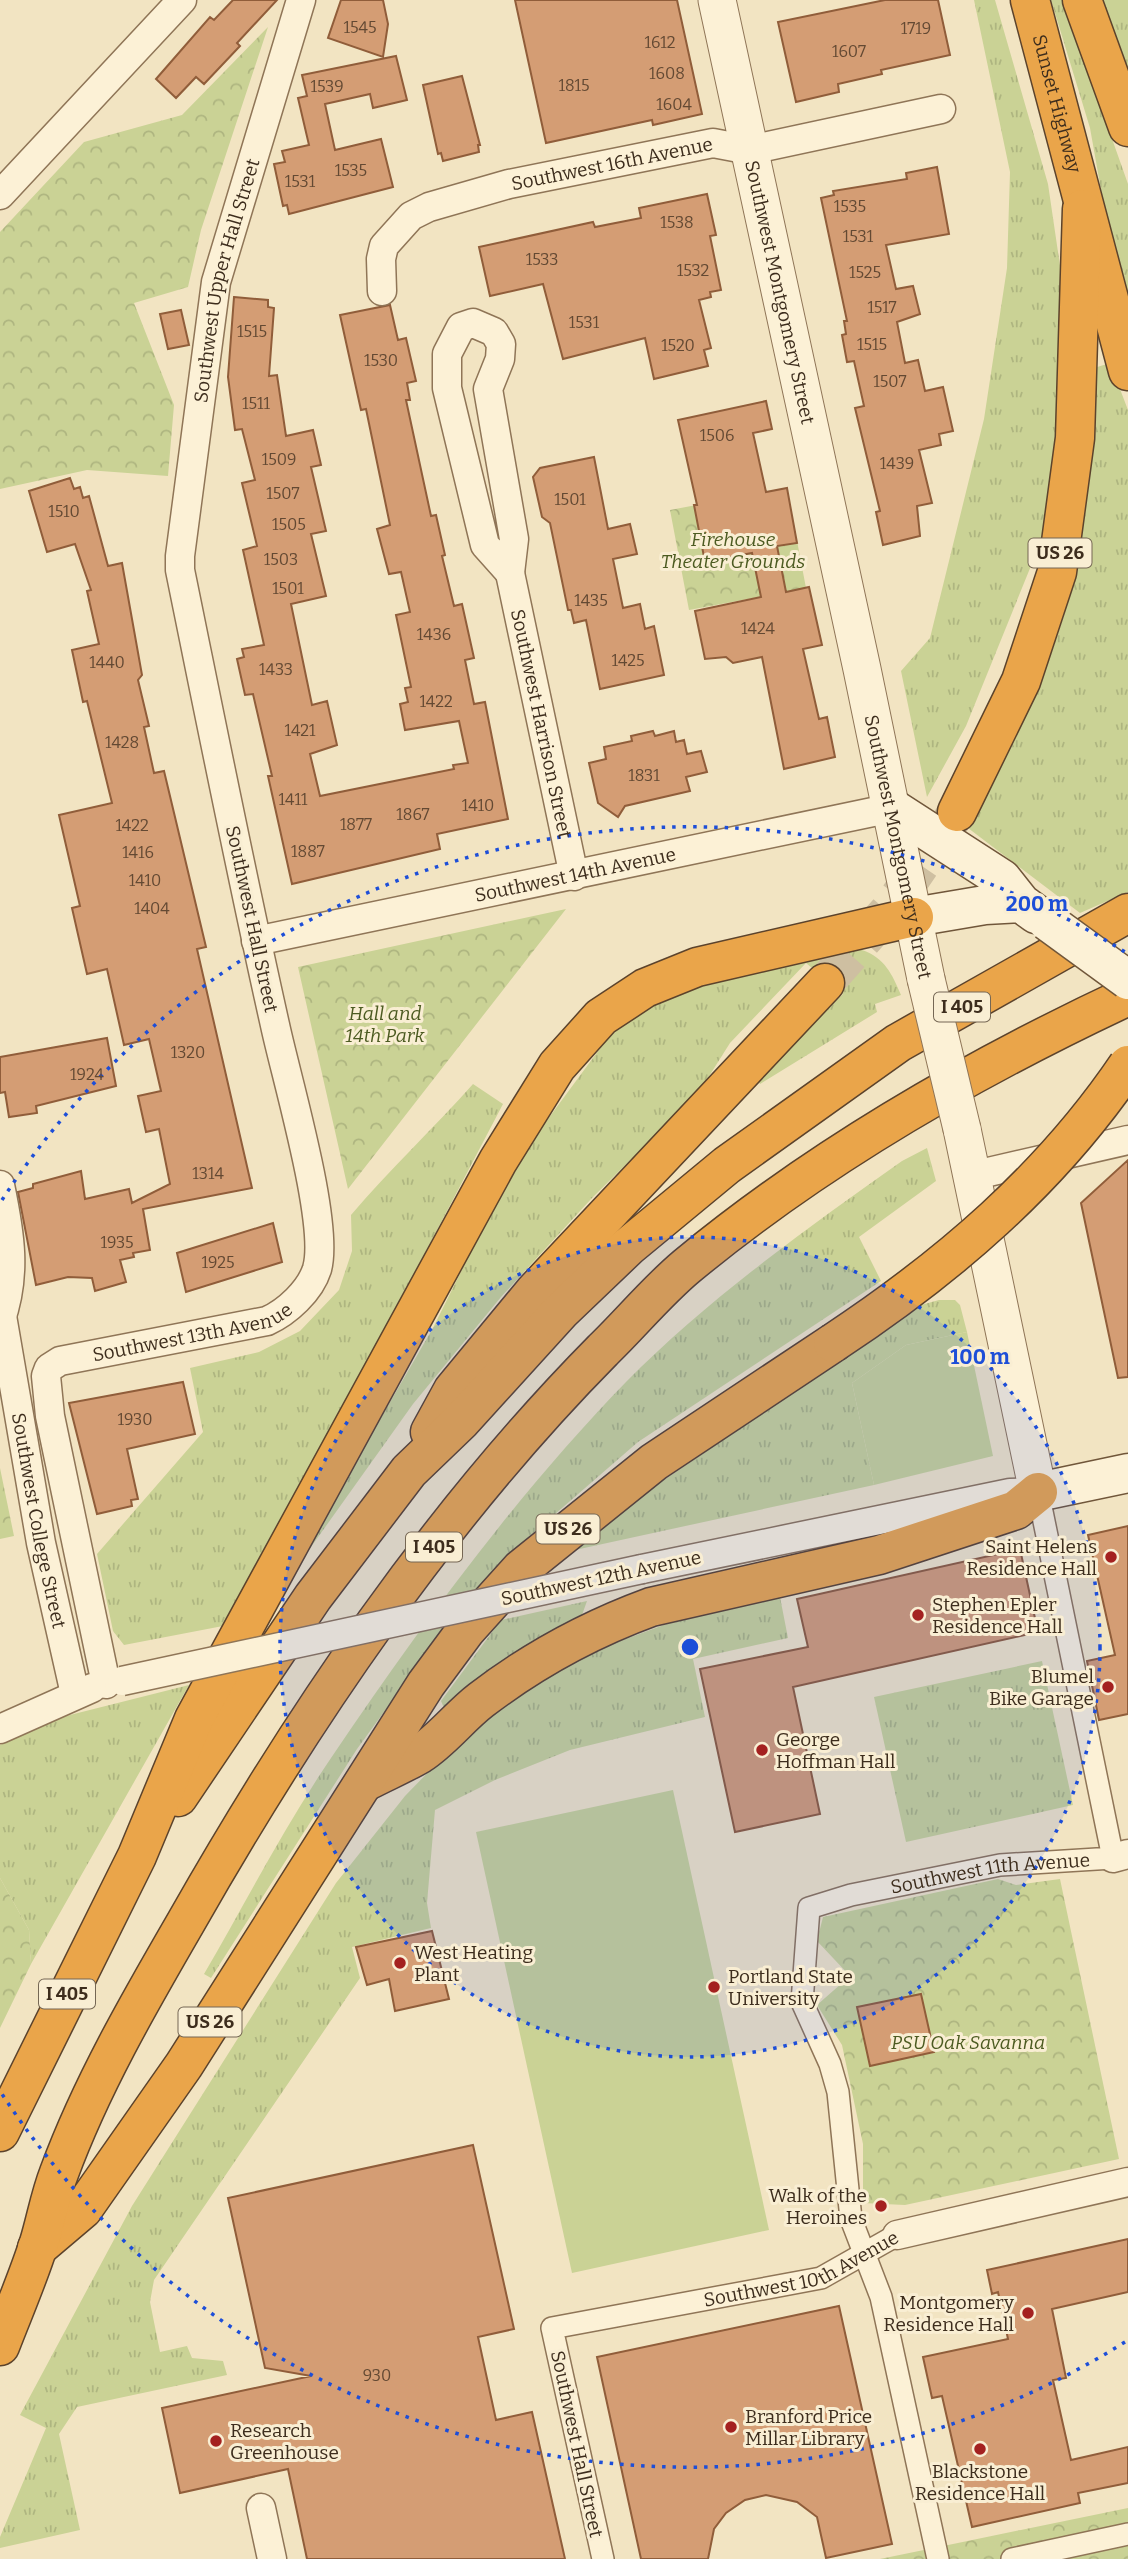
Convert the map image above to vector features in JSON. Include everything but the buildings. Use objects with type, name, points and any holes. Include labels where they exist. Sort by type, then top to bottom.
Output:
[{"type":"highway","name":"Sunset Highway","points":[[1030,0],[1082,209]]},
{"type":"highway","points":[[1082,0],[1128,127]]},
{"type":"highway","points":[[1082,209],[1128,371]]},
{"type":"highway","name":"US 26","points":[[957,812],[1021,681],[1057,572],[1075,438],[1082,209]]},
{"type":"highway","points":[[1027,971],[1128,913]]},
{"type":"highway","points":[[136,1856],[194,1720],[498,1161],[557,1066],[601,1017],[645,988],[697,967],[914,917]]},
{"type":"highway","name":"I 405","points":[[0,2132],[136,1856],[230,1725],[313,1597],[409,1471],[461,1420],[561,1311],[686,1197],[800,1111],[898,1043],[1027,971],[1128,937]]},
{"type":"highway","points":[[409,1471],[453,1390],[534,1292],[825,983]]},
{"type":"highway","name":"I 405","points":[[0,2346],[37,2248],[59,2174],[123,2031],[220,1861],[319,1704],[430,1552],[501,1462],[576,1378],[685,1268],[793,1187],[945,1089],[1049,1032],[1128,996]]},
{"type":"highway","name":"US 26","points":[[37,2248],[83,2209],[184,2065],[240,1972],[367,1781],[426,1684],[466,1630],[521,1569],[654,1462],[833,1343],[935,1270],[988,1226],[1062,1152],[1096,1113],[1128,1065]]},
{"type":"highway","points":[[367,1781],[422,1752],[482,1699],[519,1674],[571,1642],[620,1618],[694,1597],[879,1555],[1016,1510],[1038,1492]]},
{"type":"main road","points":[[892,808],[1002,879],[1034,912],[1128,980]]},
{"type":"main road","points":[[914,917],[985,905],[1034,912]]},
{"type":"main road","name":"Southwest 12th Avenue","points":[[1038,1492],[1128,1473]]},
{"type":"street","points":[[0,195],[182,0]]},
{"type":"street","name":"Southwest Upper Hall Street","points":[[180,570],[181,542],[216,282],[301,0]]},
{"type":"street","name":"Southwest Montgomery Street","points":[[718,0],[892,808],[926,979],[962,1129],[1038,1492],[1120,1856]]},
{"type":"street","name":"Southwest 16th Avenue","points":[[382,291],[381,259],[384,246],[400,226],[420,210],[509,184],[713,143],[750,150],[941,109]]},
{"type":"street","name":"Southwest Harrison Street","points":[[510,573],[485,545],[447,388],[450,347],[461,327],[473,323],[494,332],[501,344],[500,359],[488,389],[514,539],[510,573],[574,876]]},
{"type":"street","name":"Southwest Hall Street","points":[[180,570],[256,941],[318,1219],[317,1269]]},
{"type":"street","name":"Southwest 14th Avenue","points":[[256,941],[892,808]]},
{"type":"street","points":[[971,1176],[1128,1140]]},
{"type":"street","points":[[0,1185],[12,1271],[1,1314]]},
{"type":"street","name":"Southwest 13th Avenue","points":[[48,1368],[60,1362],[267,1321],[287,1309],[309,1285],[317,1269]]},
{"type":"street","name":"Southwest College Street","points":[[1,1314],[41,1543],[75,1694]]},
{"type":"street","name":"Southwest College Street","points":[[48,1368],[46,1376],[50,1416],[113,1682]]},
{"type":"street","name":"Southwest 12th Avenue","points":[[0,1729],[75,1694],[113,1682],[1010,1493],[1038,1492]]},
{"type":"street","name":"Southwest 11th Avenue","points":[[864,2253],[851,2219],[838,2092],[831,2063],[802,2002],[809,1908],[851,1895],[1000,1865],[1120,1856]]},
{"type":"street","name":"Southwest 10th Avenue","points":[[552,2329],[821,2278],[897,2235],[1128,2182]]},
{"type":"street","points":[[864,2253],[881,2297],[938,2559]]},
{"type":"street","name":"Southwest Hall Street","points":[[552,2329],[603,2559]]},
{"type":"street","points":[[261,2508],[272,2559]]},
{"type":"street","points":[[1012,2559],[1128,2534]]},
{"type":"green space","points":[[974,0],[995,0],[1048,184],[1063,286],[1060,418],[1048,524],[966,726],[927,797],[901,671],[930,638],[984,419],[1007,268],[1010,172]]},
{"type":"green space","points":[[1051,0],[1063,0],[1128,184],[1128,341],[1090,128]]},
{"type":"green space","points":[[1095,0],[1128,0],[1128,91]]},
{"type":"green space","points":[[268,27],[201,230],[188,287],[134,303],[174,405],[168,476],[87,470],[0,489],[0,232],[84,142],[182,115]]},
{"type":"green space","points":[[1110,363],[1128,410],[1128,892],[1080,913],[968,828],[1029,707],[1065,612],[1078,553],[1085,500],[1094,368]]},
{"type":"green space","name":"Firehouse Theater Grounds","points":[[787,488],[806,588],[689,610],[670,510]]},
{"type":"green space","name":"Hall and 14th Park","points":[[566,909],[348,1189],[298,967]]},
{"type":"green space","points":[[862,950],[882,962],[901,995],[875,1004],[877,1012],[760,1084],[757,1079],[843,994],[806,963],[730,1043],[699,1092],[592,1198],[501,1297],[413,1404],[306,1554],[303,1552],[433,1328],[491,1211],[542,1127],[607,1039],[624,1023],[679,991],[846,951]]},
{"type":"green space","points":[[473,1084],[503,1104],[357,1383],[223,1626],[124,1645],[113,1631],[97,1554],[203,1432],[190,1368],[259,1352],[300,1331],[339,1290],[352,1251],[351,1215]]},
{"type":"green space","points":[[927,1148],[936,1181],[859,1237],[881,1281],[638,1442],[501,1561],[440,1635],[357,1749],[211,1978],[204,1974],[281,1838],[331,1758],[434,1612],[546,1470],[626,1382],[724,1293],[830,1212],[902,1161]]},
{"type":"green space","points":[[939,1300],[955,1300],[960,1305],[967,1332],[906,1345],[852,1383],[874,1485],[575,1550],[642,1495],[921,1305]]},
{"type":"green space","points":[[967,1332],[993,1456],[874,1485],[852,1383],[906,1345]]},
{"type":"green space","points":[[0,1468],[14,1536],[0,1539]]},
{"type":"green space","points":[[779,1592],[788,1638],[693,1659],[705,1717],[570,1750],[495,1780],[435,1810],[427,1903],[431,1928],[352,1947],[360,1978],[154,2280],[150,2302],[160,2352],[187,2346],[192,2358],[223,2361],[227,2375],[77,2407],[59,2434],[80,2530],[0,2548],[0,2537],[46,2428],[20,2415],[132,2206],[336,1883],[405,1796],[440,1760],[521,1692],[585,1654],[707,1609]]},
{"type":"green space","points":[[587,1601],[582,1615],[521,1649],[444,1708],[441,1701],[501,1620]]},
{"type":"green space","points":[[1042,1661],[1073,1805],[906,1842],[874,1697]]},
{"type":"green space","points":[[189,1685],[31,1964],[29,1930],[0,1878],[0,1745],[62,1717]]},
{"type":"green space","points":[[673,1790],[769,2230],[572,2273],[476,1832]]},
{"type":"green space","points":[[0,1878],[29,1930],[31,1964],[0,2028]]},
{"type":"green space","name":"PSU Oak Savanna","points":[[998,1879],[1016,1885],[1060,1879],[1119,2159],[905,2205],[863,2203],[863,2144],[842,2045],[817,2005],[850,1976],[817,1941],[823,1917]]},
{"type":"green space","points":[[1128,2508],[1128,2559],[880,2559]]},
{"type":"tunnel","points":[[825,983],[891,908],[957,812]]},
{"type":"place","name":"Saint Helens Residence Hall","points":[[1111,1557]]},
{"type":"place","name":"Stephen Epler Residence Hall","points":[[918,1615]]},
{"type":"place","name":"Blumel Bike Garage","points":[[1108,1687]]},
{"type":"place","name":"George Hoffman Hall","points":[[762,1750]]},
{"type":"place","name":"West Heating Plant","points":[[400,1963]]},
{"type":"place","name":"Portland State University","points":[[714,1987]]},
{"type":"place","name":"Walk of the Heroines","points":[[881,2206]]},
{"type":"place","name":"Montgomery Residence Hall","points":[[1028,2313]]},
{"type":"place","name":"Branford Price Millar Library","points":[[731,2427]]},
{"type":"place","name":"Research Greenhouse","points":[[216,2441]]},
{"type":"place","name":"Blackstone Residence Hall","points":[[980,2449]]}]
